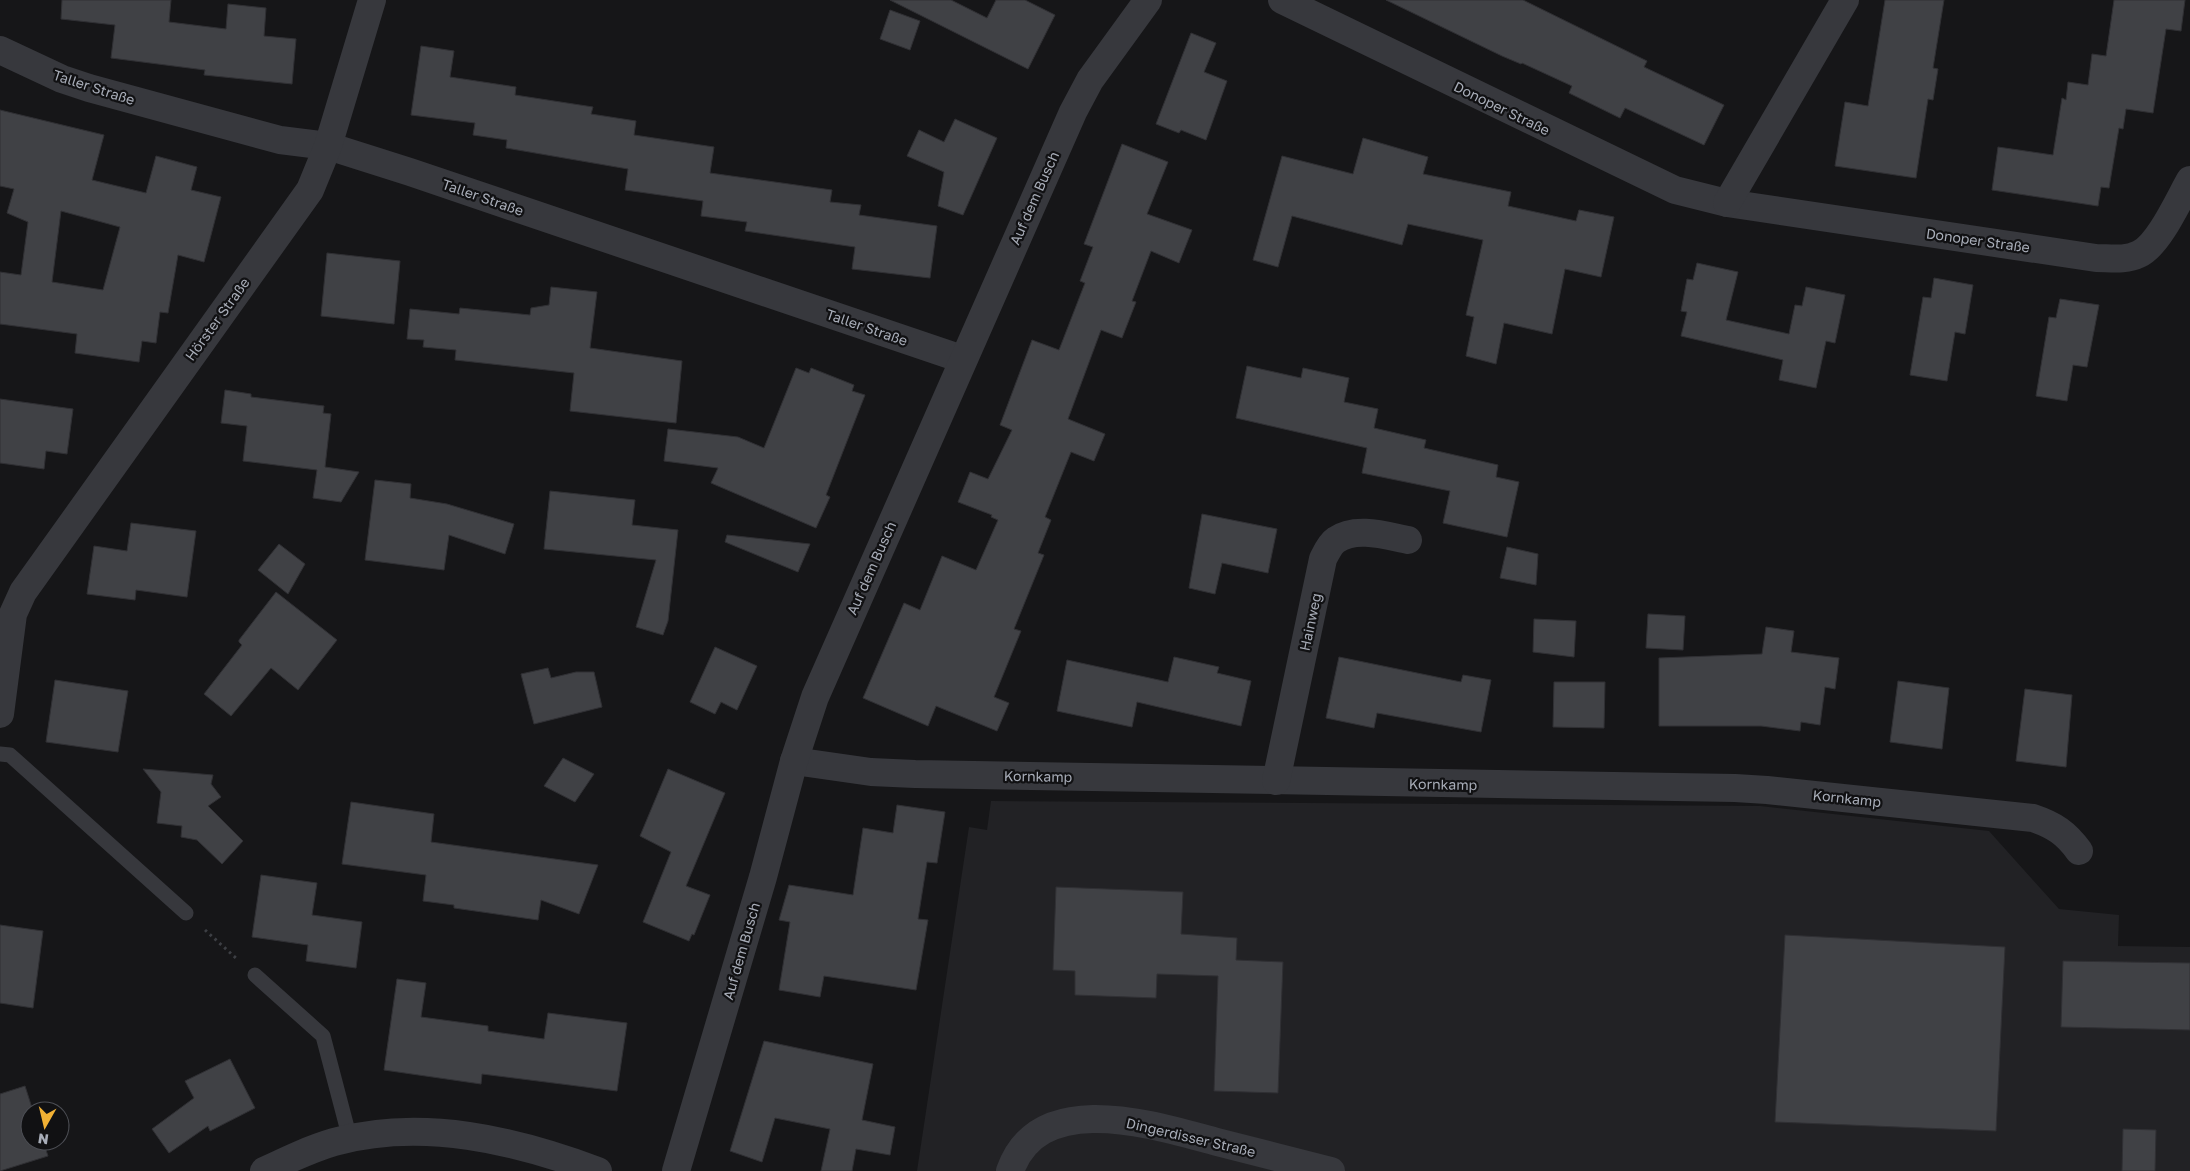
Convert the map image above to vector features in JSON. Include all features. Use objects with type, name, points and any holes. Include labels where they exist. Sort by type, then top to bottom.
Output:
[{"type":"street","name":"Hörster Straße","points":[[0,714],[6,613],[23,592],[310,190],[328,146],[372,0]]},
{"type":"street","name":"Auf dem Busch","points":[[676,1171],[763,877],[794,761],[815,697],[962,359],[1073,112],[1090,80],[1148,0]]},
{"type":"street","name":"Donoper Straße","points":[[1282,0],[1675,190],[1727,203],[2096,258],[2123,259],[2140,254],[2154,241],[2190,180]]},
{"type":"street","points":[[1727,203],[1845,0]]},
{"type":"street","name":"Taller Straße","points":[[0,50],[62,79],[89,88],[280,140],[328,146],[962,359]]},
{"type":"street","name":"Hainweg","points":[[1276,781],[1323,559],[1335,540],[1346,535],[1360,533],[1408,540]]},
{"type":"street","name":"Kornkamp","points":[[794,761],[880,772],[1768,790],[2033,818],[2052,825],[2068,836],[2079,851]]},
{"type":"street","name":"Dingerdisser Straße","points":[[1010,1171],[1028,1141],[1049,1128],[1073,1121],[1101,1118],[1137,1122],[1331,1171]]},
{"type":"street","points":[[264,1171],[307,1151],[350,1139],[398,1132],[423,1131],[449,1133],[542,1151],[598,1171]]},
{"type":"lane","points":[[0,754],[10,756],[186,913]]},
{"type":"lane","points":[[255,975],[323,1036],[350,1139]]},
{"type":"path","points":[[186,913],[255,975]]},
{"type":"shaded area","points":[[991,801],[1760,806],[1989,831],[2059,909],[2119,915],[2118,946],[2190,947],[2190,1171],[917,1171],[969,827],[987,830]]},
{"type":"building","points":[[62,0],[171,0],[169,22],[226,29],[228,4],[266,8],[264,36],[296,39],[292,84],[204,75],[205,70],[111,58],[115,25],[61,19]]},
{"type":"building","points":[[890,0],[951,0],[987,18],[996,0],[1025,0],[1055,15],[1028,69]]},
{"type":"building","points":[[1386,0],[1523,0],[1647,61],[1644,67],[1724,105],[1704,145],[1625,108],[1620,118],[1569,93],[1572,86],[1502,56]]},
{"type":"building","points":[[1885,0],[1944,0],[1933,68],[1938,69],[1933,100],[1928,99],[1916,178],[1835,166],[1845,102],[1868,106]]},
{"type":"building","points":[[2114,0],[2185,0],[2181,31],[2166,29],[2153,113],[2126,109],[2123,129],[2119,128],[2109,188],[2101,187],[2098,206],[1992,190],[1998,147],[2053,155],[2062,98],[2066,100],[2068,82],[2088,85],[2092,54],[2106,56]]},
{"type":"building","points":[[890,10],[920,21],[910,50],[880,39]]},
{"type":"building","points":[[1191,33],[1216,43],[1204,72],[1227,81],[1206,140],[1181,130],[1179,133],[1156,124]]},
{"type":"building","points":[[421,46],[454,51],[450,77],[516,87],[515,95],[593,107],[591,114],[636,121],[634,135],[714,147],[710,173],[832,190],[830,202],[861,205],[859,215],[937,226],[930,278],[852,269],[855,247],[745,231],[747,222],[701,216],[703,201],[625,190],[628,169],[506,148],[507,140],[473,135],[475,123],[411,115]]},
{"type":"building","points":[[0,110],[104,135],[92,180],[146,193],[156,156],[197,167],[191,190],[221,197],[204,262],[178,255],[168,313],[160,312],[156,343],[142,341],[139,362],[75,353],[77,334],[0,324],[0,272],[21,275],[28,222],[7,213],[14,189],[0,186]],"holes":[[[61,211],[120,227],[103,290],[52,282]]]},
{"type":"building","points":[[955,119],[997,138],[963,215],[938,206],[944,172],[907,156],[919,130],[944,142]]},
{"type":"building","points":[[1363,138],[1428,157],[1423,174],[1511,192],[1508,206],[1576,221],[1579,210],[1614,217],[1601,277],[1565,269],[1552,334],[1504,323],[1496,364],[1466,356],[1474,317],[1466,315],[1483,240],[1408,224],[1402,245],[1292,216],[1278,267],[1253,260],[1282,156],[1353,174]]},
{"type":"building","points":[[1122,144],[1168,162],[1147,214],[1192,230],[1179,263],[1151,251],[1132,301],[1136,302],[1122,338],[1101,330],[1068,419],[1105,434],[1094,461],[1071,452],[1045,517],[1051,520],[1038,553],[1044,555],[1014,629],[1021,631],[994,697],[1009,703],[997,731],[936,706],[928,726],[863,698],[904,603],[920,610],[942,556],[976,570],[998,520],[991,517],[992,515],[958,502],[970,472],[988,479],[1012,430],[1000,425],[1032,340],[1059,350],[1085,283],[1080,281],[1093,247],[1084,244]]},
{"type":"building","points":[[327,253],[400,261],[394,324],[321,316]]},
{"type":"building","points":[[1697,263],[1738,272],[1726,320],[1789,334],[1795,305],[1802,306],[1806,287],[1845,295],[1835,343],[1826,341],[1816,388],[1779,380],[1783,360],[1681,336],[1687,312],[1681,311],[1687,279],[1693,280]]},
{"type":"building","points":[[1934,278],[1973,285],[1965,334],[1955,332],[1947,381],[1910,375],[1923,297],[1931,298]]},
{"type":"building","points":[[551,287],[597,292],[590,348],[682,361],[676,423],[570,411],[574,373],[455,360],[456,350],[423,347],[424,340],[407,339],[410,309],[459,314],[460,308],[530,315],[531,308],[549,305]]},
{"type":"building","points":[[2060,299],[2099,305],[2087,367],[2073,365],[2067,401],[2036,396],[2049,317],[2056,318]]},
{"type":"building","points":[[1247,366],[1301,378],[1303,368],[1349,378],[1344,402],[1378,409],[1374,428],[1426,440],[1424,448],[1498,465],[1496,477],[1519,482],[1507,537],[1443,523],[1450,491],[1362,473],[1367,448],[1236,418]]},
{"type":"building","points":[[796,368],[809,373],[811,368],[854,385],[852,391],[865,395],[826,495],[830,497],[816,528],[711,483],[718,468],[664,461],[668,429],[738,437],[764,448]]},
{"type":"building","points":[[225,390],[251,394],[251,397],[324,406],[323,413],[331,414],[325,467],[359,472],[341,502],[313,498],[317,470],[243,461],[247,426],[221,423]]},
{"type":"building","points":[[0,399],[73,409],[67,454],[46,451],[44,469],[0,463]]},
{"type":"building","points":[[375,480],[411,484],[410,498],[447,504],[514,524],[505,554],[449,535],[444,570],[365,560]]},
{"type":"building","points":[[550,491],[635,500],[632,525],[678,530],[668,621],[663,635],[636,627],[656,560],[544,549]]},
{"type":"building","points":[[1202,514],[1277,529],[1268,573],[1222,563],[1215,594],[1189,588]]},
{"type":"building","points":[[131,523],[196,531],[187,597],[136,590],[135,600],[87,594],[94,546],[127,551]]},
{"type":"building","points":[[727,535],[810,544],[798,572],[725,542]]},
{"type":"building","points":[[279,544],[305,564],[288,594],[258,570]]},
{"type":"building","points":[[1507,547],[1538,554],[1536,585],[1500,578]]},
{"type":"building","points":[[276,592],[337,640],[298,690],[271,668],[231,716],[204,694],[242,645],[239,640]]},
{"type":"building","points":[[1648,614],[1685,616],[1683,650],[1646,648]]},
{"type":"building","points":[[1534,619],[1576,621],[1574,657],[1533,652]]},
{"type":"building","points":[[1766,627],[1794,631],[1791,652],[1839,658],[1835,689],[1825,687],[1820,725],[1801,722],[1800,731],[1761,726],[1659,726],[1659,658],[1762,654]]},
{"type":"building","points":[[715,647],[757,666],[737,710],[721,702],[715,714],[690,702]]},
{"type":"building","points":[[1174,657],[1219,667],[1217,673],[1251,681],[1241,726],[1137,702],[1132,727],[1057,711],[1067,660],[1168,682]]},
{"type":"building","points":[[1339,657],[1461,682],[1463,675],[1491,680],[1481,732],[1377,713],[1374,728],[1326,718]]},
{"type":"building","points":[[548,668],[551,678],[576,672],[594,672],[602,707],[534,724],[521,674]]},
{"type":"building","points":[[55,680],[128,691],[118,752],[46,742]]},
{"type":"building","points":[[1898,681],[1949,688],[1942,749],[1890,742]]},
{"type":"building","points":[[1554,682],[1605,682],[1604,728],[1553,727]]},
{"type":"building","points":[[2025,689],[2072,695],[2066,767],[2016,761]]},
{"type":"building","points":[[563,758],[594,774],[575,802],[544,786]]},
{"type":"building","points":[[143,769],[213,775],[211,784],[221,797],[208,806],[243,841],[222,864],[197,840],[181,837],[182,826],[157,823],[161,792]]},
{"type":"building","points":[[668,769],[725,793],[686,886],[710,895],[694,935],[692,934],[689,941],[643,922],[671,852],[640,836]]},
{"type":"building","points":[[351,802],[434,814],[431,842],[598,865],[579,914],[541,900],[538,920],[454,908],[454,905],[423,901],[426,875],[342,864]]},
{"type":"building","points":[[897,805],[945,812],[937,863],[927,862],[918,919],[928,920],[916,990],[824,976],[820,997],[779,990],[790,922],[779,920],[789,885],[853,895],[863,828],[893,833]]},
{"type":"building","points":[[261,875],[317,883],[312,915],[362,922],[356,968],[306,961],[308,945],[252,937]]},
{"type":"building","points":[[1056,887],[1183,892],[1181,934],[1237,938],[1236,960],[1283,962],[1278,1093],[1214,1091],[1218,976],[1157,974],[1156,998],[1075,995],[1075,971],[1053,970]]},
{"type":"building","points":[[0,925],[43,931],[33,1008],[0,1003]]},
{"type":"building","points":[[1785,935],[2005,947],[1996,1131],[1775,1122]]},
{"type":"building","points":[[2063,961],[2190,963],[2190,1030],[2061,1027]]},
{"type":"building","points":[[397,979],[426,983],[421,1017],[488,1026],[488,1031],[544,1039],[548,1013],[627,1023],[617,1091],[482,1074],[481,1084],[384,1070]]},
{"type":"building","points":[[764,1041],[873,1064],[862,1120],[895,1127],[890,1155],[856,1149],[852,1171],[821,1171],[830,1129],[775,1118],[762,1162],[730,1151]]},
{"type":"building","points":[[230,1059],[255,1108],[210,1131],[208,1126],[169,1153],[152,1129],[194,1098],[185,1081]]},
{"type":"building","points":[[25,1086],[30,1101],[20,1101],[20,1151],[46,1151],[48,1156],[0,1171],[0,1094]]},
{"type":"building","points":[[2123,1129],[2156,1130],[2155,1171],[2122,1171]]}]
